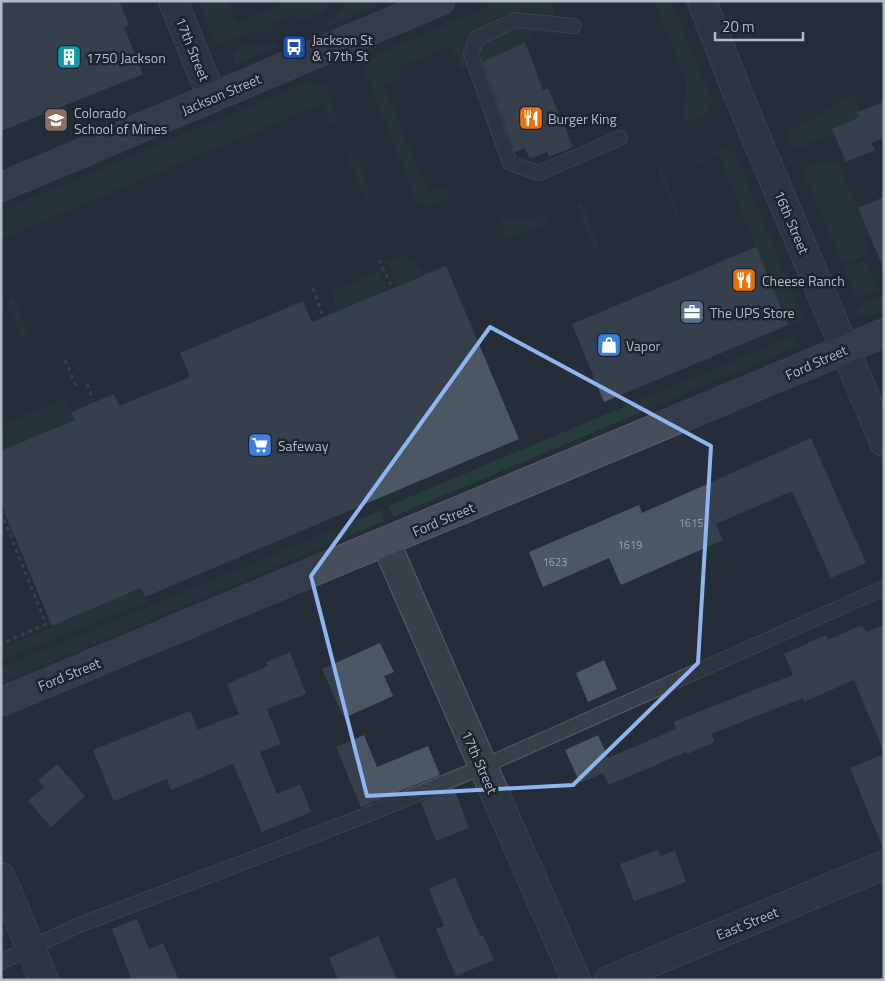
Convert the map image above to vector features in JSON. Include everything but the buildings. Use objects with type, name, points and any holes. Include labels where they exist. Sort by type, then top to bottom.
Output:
[{"type":"main road","name":"Jackson Street","points":[[1,186],[440,1]]},
{"type":"main road","name":"Ford Street","points":[[1,702],[386,543],[884,333]]},
{"type":"street","name":"17th Street","points":[[173,1],[212,97]]},
{"type":"street","name":"16th Street","points":[[702,1],[737,92],[884,442]]},
{"type":"street","name":"17th Street","points":[[386,543],[576,980]]},
{"type":"street","name":"East Street","points":[[609,980],[884,864]]},
{"type":"street","points":[[1,877],[44,980]]},
{"type":"lane","points":[[574,26],[515,20],[477,38],[471,54],[510,163],[539,173],[620,138]]},
{"type":"lane","points":[[1,962],[77,926],[359,818],[482,766],[884,588]]},
{"type":"path","points":[[379,260],[391,285]]},
{"type":"path","points":[[312,288],[322,314]]},
{"type":"path","points":[[65,360],[77,388]]},
{"type":"path","points":[[88,384],[93,400]]},
{"type":"path","points":[[1,512],[46,624],[1,644]]},
{"type":"highlighted area","points":[[490,327],[711,446],[698,663],[573,785],[367,796],[311,576]]},
{"type":"shaded area","points":[[197,1],[227,1],[237,23],[289,1],[335,1],[322,12],[298,22],[294,14],[270,24],[273,33],[245,33],[219,45],[215,44]]},
{"type":"shaded area","points":[[350,1],[387,1],[328,27],[326,22],[334,17]]},
{"type":"shaded area","points":[[500,1],[550,1],[556,17],[518,11],[504,15],[482,25],[471,35],[466,49],[465,68],[461,70],[450,46],[400,67],[402,77],[384,85],[429,193],[448,186],[448,198],[427,205],[420,203],[416,200],[365,73],[363,58],[369,62],[380,53]]},
{"type":"shaded area","points":[[653,1],[671,1],[714,103],[704,116],[696,121],[681,118],[687,82]]},
{"type":"shaded area","points":[[516,27],[534,29],[533,37],[479,64],[482,44]]},
{"type":"shaded area","points":[[249,43],[264,45],[277,43],[278,46],[236,65],[232,52]]},
{"type":"shaded area","points":[[306,83],[325,84],[339,121],[332,125],[323,103],[1,239],[1,211]]},
{"type":"shaded area","points":[[853,94],[859,111],[857,113],[859,117],[833,129],[834,133],[794,150],[788,133]]},
{"type":"shaded area","points":[[724,148],[735,152],[805,322],[788,327],[718,155],[697,163],[695,161]]},
{"type":"shaded area","points":[[347,155],[352,155],[362,170],[367,183],[367,200],[365,200]]},
{"type":"shaded area","points":[[827,160],[832,164],[838,162],[869,234],[864,236],[869,251],[857,260],[841,262],[802,170]]},
{"type":"shaded area","points":[[660,168],[678,213],[675,215],[658,170]]},
{"type":"shaded area","points":[[581,201],[599,245],[597,249],[593,248],[577,205]]},
{"type":"shaded area","points":[[545,217],[548,223],[506,239],[500,218]]},
{"type":"shaded area","points":[[402,256],[413,261],[425,274],[397,287],[387,262]]},
{"type":"shaded area","points":[[866,261],[878,290],[857,298],[843,266]]},
{"type":"shaded area","points":[[378,271],[389,290],[337,312],[332,293]]},
{"type":"shaded area","points":[[884,294],[884,309],[867,316],[858,313],[856,308]]},
{"type":"shaded area","points":[[10,297],[13,297],[28,332],[26,336],[20,335],[6,303]]},
{"type":"shaded area","points":[[794,335],[798,346],[393,517],[388,506]]},
{"type":"shaded area","points":[[66,398],[75,420],[1,451],[1,426]]},
{"type":"shaded area","points":[[381,510],[384,521],[1,683],[1,668]]},
{"type":"shaded area","points":[[141,588],[147,602],[1,660],[1,649]]},
{"type":"place","name":"Jackson St & 17th St","points":[[294,47]]},
{"type":"place","name":"1750 Jackson","points":[[69,57]]},
{"type":"place","name":"Burger King","points":[[531,118]]},
{"type":"place","name":"Colorado School of Mines","points":[[56,120]]},
{"type":"place","name":"Cheese Ranch","points":[[744,280]]},
{"type":"place","name":"The UPS Store","points":[[692,312]]},
{"type":"place","name":"Vapor","points":[[609,345]]},
{"type":"place","name":"Safeway","points":[[260,445]]}]
